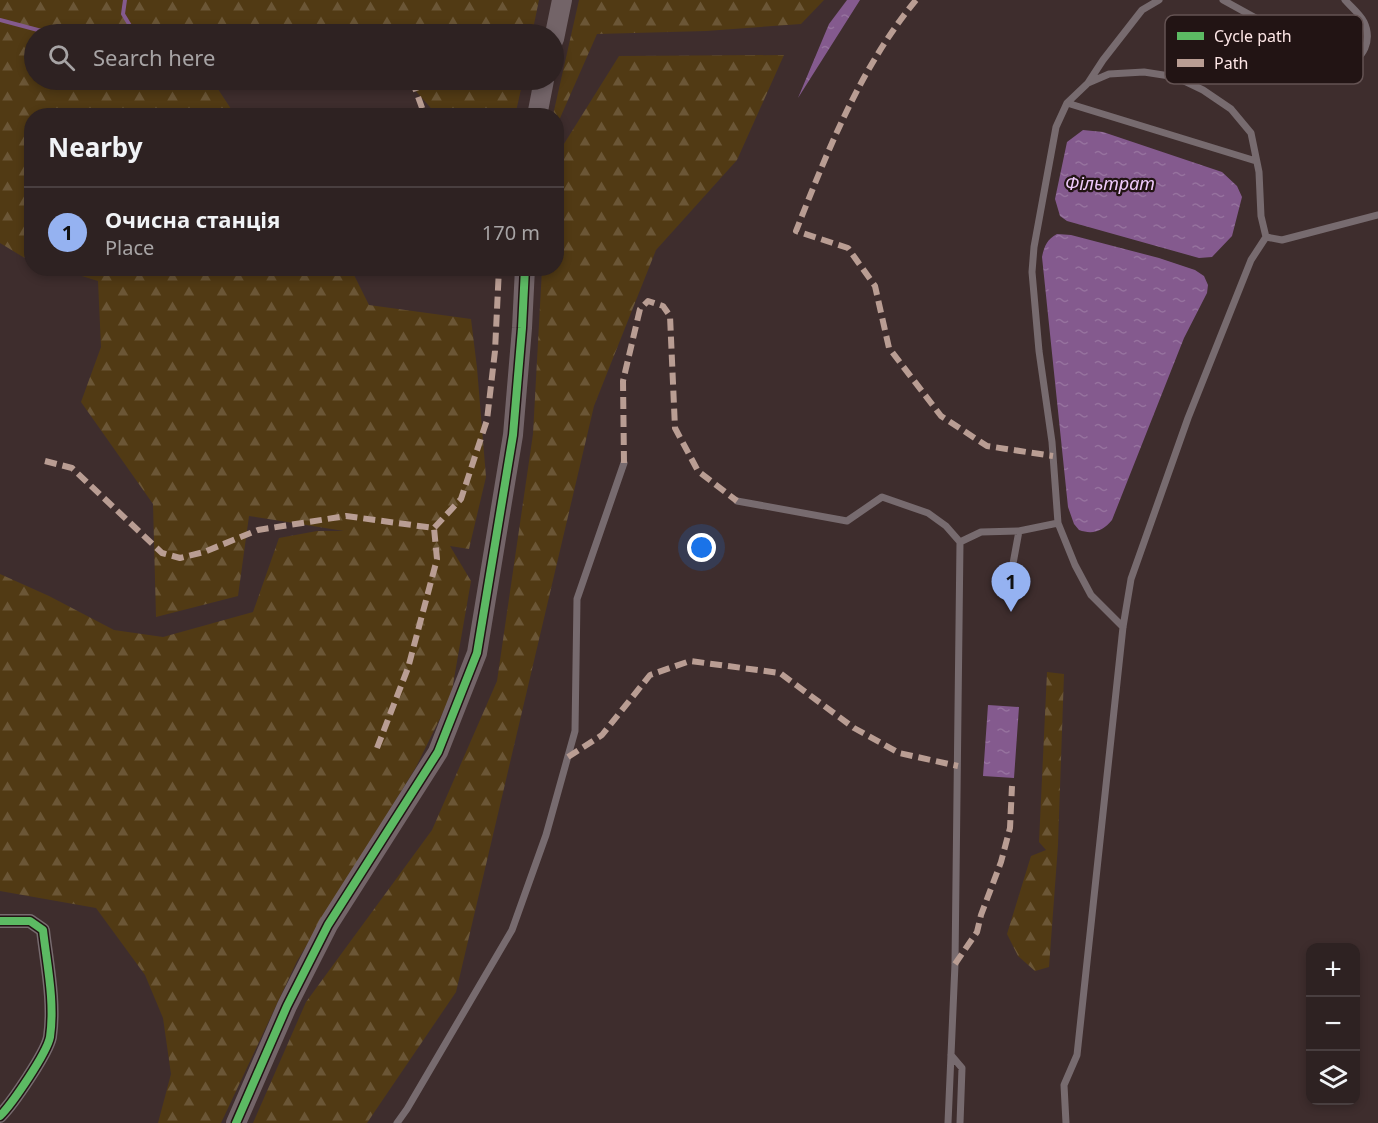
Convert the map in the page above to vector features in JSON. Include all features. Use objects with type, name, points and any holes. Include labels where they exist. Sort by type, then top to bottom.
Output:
[{"type":"main road","points":[[557,24],[562,0]]},
{"type":"main road","points":[[539,108],[542,90]]},
{"type":"main road","points":[[237,1123],[287,1006],[328,925],[438,752],[477,653],[513,435],[525,276]]},
{"type":"street","points":[[0,921],[30,921],[43,930],[52,1005],[49,1040],[28,1078],[0,1116]]},
{"type":"lane","points":[[1123,627],[1091,595],[1075,565],[1058,523],[1052,442],[1039,351],[1032,272],[1034,247],[1056,127],[1067,103],[1088,83],[1103,60],[1143,10],[1159,0]]},
{"type":"lane","points":[[1223,0],[1250,15]]},
{"type":"lane","points":[[1345,0],[1359,15]]},
{"type":"lane","points":[[1363,20],[1368,35],[1363,51]]},
{"type":"lane","points":[[1088,83],[1109,74],[1144,72],[1165,75]]},
{"type":"lane","points":[[1066,1123],[1064,1085],[1077,1055],[1123,627],[1131,579],[1188,418],[1251,260],[1266,237],[1261,216],[1257,160],[1251,133],[1232,109],[1191,84]]},
{"type":"lane","points":[[1067,103],[1257,160]]},
{"type":"lane","points":[[1266,237],[1282,240],[1378,215]]},
{"type":"lane","points":[[397,1123],[512,930],[546,835],[575,731],[577,599],[624,463]]},
{"type":"lane","points":[[737,501],[847,521],[882,497],[928,513],[946,526],[960,542],[955,964],[948,1123]]},
{"type":"lane","points":[[960,542],[981,532],[1019,531],[1058,523]]},
{"type":"lane","points":[[1010,580],[1019,531]]},
{"type":"lane","points":[[951,1055],[962,1068],[960,1123]]},
{"type":"green space","points":[[0,0],[539,0],[534,24],[24,24],[24,90],[219,90],[230,108],[24,108],[24,257],[0,243]]},
{"type":"green space","points":[[579,0],[824,0],[801,24],[706,31],[597,34],[564,109],[555,108],[559,90],[564,90],[564,66]]},
{"type":"green space","points":[[784,55],[737,160],[656,250],[594,406],[456,992],[367,1123],[253,1123],[306,1002],[432,830],[497,681],[533,434],[542,276],[564,276],[564,144],[619,56]]},
{"type":"green space","points":[[415,90],[521,90],[517,108],[431,108]]},
{"type":"green space","points":[[82,276],[354,276],[369,305],[471,319],[486,477],[469,549],[450,546],[471,581],[451,696],[416,767],[297,961],[221,1123],[158,1123],[171,1074],[163,1018],[145,975],[96,908],[0,891],[0,574],[49,596],[114,630],[163,637],[253,612],[279,538],[317,531],[344,531],[249,516],[238,596],[156,617],[153,504],[81,402],[101,347],[98,281]]},
{"type":"green space","points":[[1047,672],[1064,674],[1058,845],[1049,967],[1035,971],[1018,956],[1007,934],[1031,856],[1046,850],[1039,842]]},
{"type":"water","points":[[847,0],[860,0],[798,98],[829,24]]},
{"type":"water","name":"Фільтрат","points":[[1083,130],[1103,132],[1222,172],[1237,186],[1242,197],[1232,236],[1212,257],[1199,258],[1067,221],[1060,216],[1055,199],[1067,142]]},
{"type":"water","points":[[1057,234],[1071,235],[1195,270],[1204,276],[1208,285],[1207,293],[1184,338],[1112,520],[1105,527],[1093,532],[1079,530],[1074,524],[1068,507],[1042,257],[1046,244]]},
{"type":"water","points":[[988,705],[1019,707],[1014,778],[983,776]]},
{"type":"waterway","points":[[125,0],[123,14],[129,24]]},
{"type":"waterway","points":[[0,20],[24,26]]},
{"type":"marked path","points":[[916,0],[878,53],[862,82],[833,140],[796,231],[848,248],[875,286],[889,348],[941,416],[987,446],[1053,456]]},
{"type":"marked path","points":[[416,90],[422,108]]},
{"type":"marked path","points":[[45,461],[72,468],[162,553],[180,558],[204,552],[258,530],[346,516],[434,528],[461,499],[487,420],[495,351],[499,276]]},
{"type":"marked path","points":[[624,463],[623,381],[640,309],[648,301],[663,306],[670,316],[675,428],[698,471],[737,501]]},
{"type":"marked path","points":[[377,748],[408,668],[437,559],[434,528]]},
{"type":"marked path","points":[[568,757],[602,735],[650,675],[690,661],[780,673],[854,728],[899,753],[958,766]]},
{"type":"marked path","points":[[955,964],[977,932],[1001,862],[1010,828],[1012,786]]},
{"type":"cycle path","points":[[236,1123],[287,1006],[328,925],[438,752],[477,653],[513,435],[525,276]]},
{"type":"cycle path","points":[[0,921],[30,921],[43,930],[52,1010],[50,1037],[43,1054],[0,1116]]},
{"type":"place","name":"Очисна станція","points":[[1011,612]]}]
